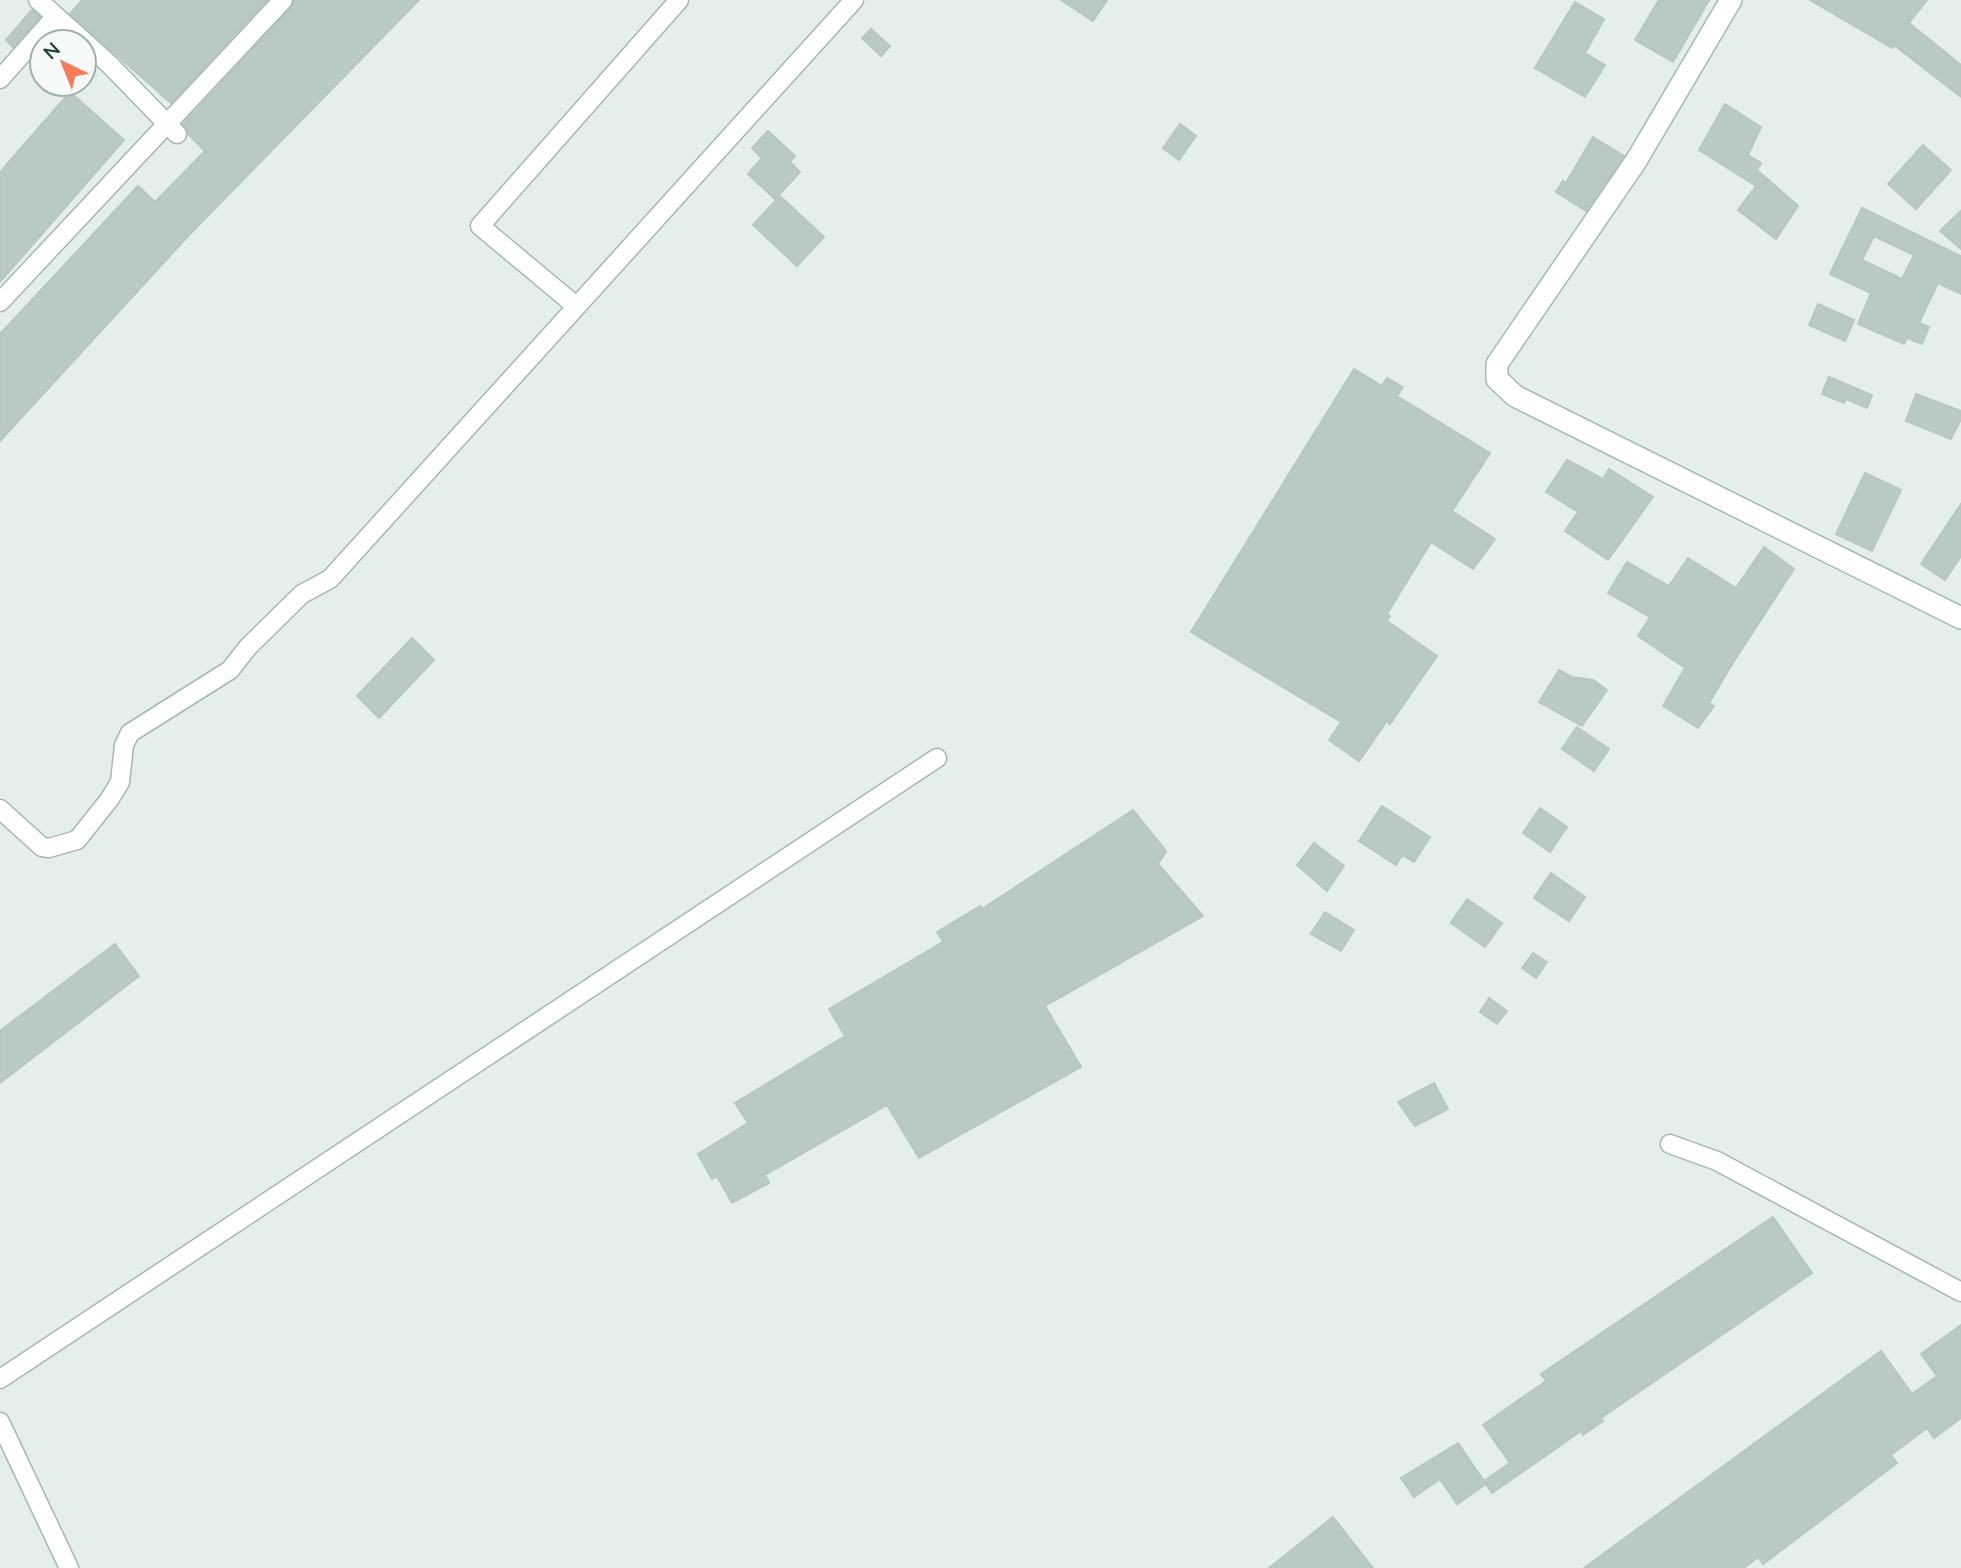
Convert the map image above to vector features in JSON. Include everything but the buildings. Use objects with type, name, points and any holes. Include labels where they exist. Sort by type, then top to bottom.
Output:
[{"type":"street","points":[[38,0],[109,64],[171,128]]},
{"type":"street","points":[[0,302],[171,128],[283,0]]},
{"type":"street","points":[[576,306],[480,226],[679,0]]},
{"type":"street","points":[[0,809],[42,847],[49,848],[77,841],[120,782],[124,745],[130,733],[230,670],[248,646],[302,594],[330,579],[854,0]]},
{"type":"street","points":[[1731,0],[1636,162],[1497,364],[1497,379],[1515,396],[1961,618]]},
{"type":"street","points":[[0,79],[56,16]]},
{"type":"street","points":[[0,1379],[937,758]]},
{"type":"street","points":[[1670,1144],[1717,1161],[1961,1292]]},
{"type":"street","points":[[0,1422],[69,1568]]}]
